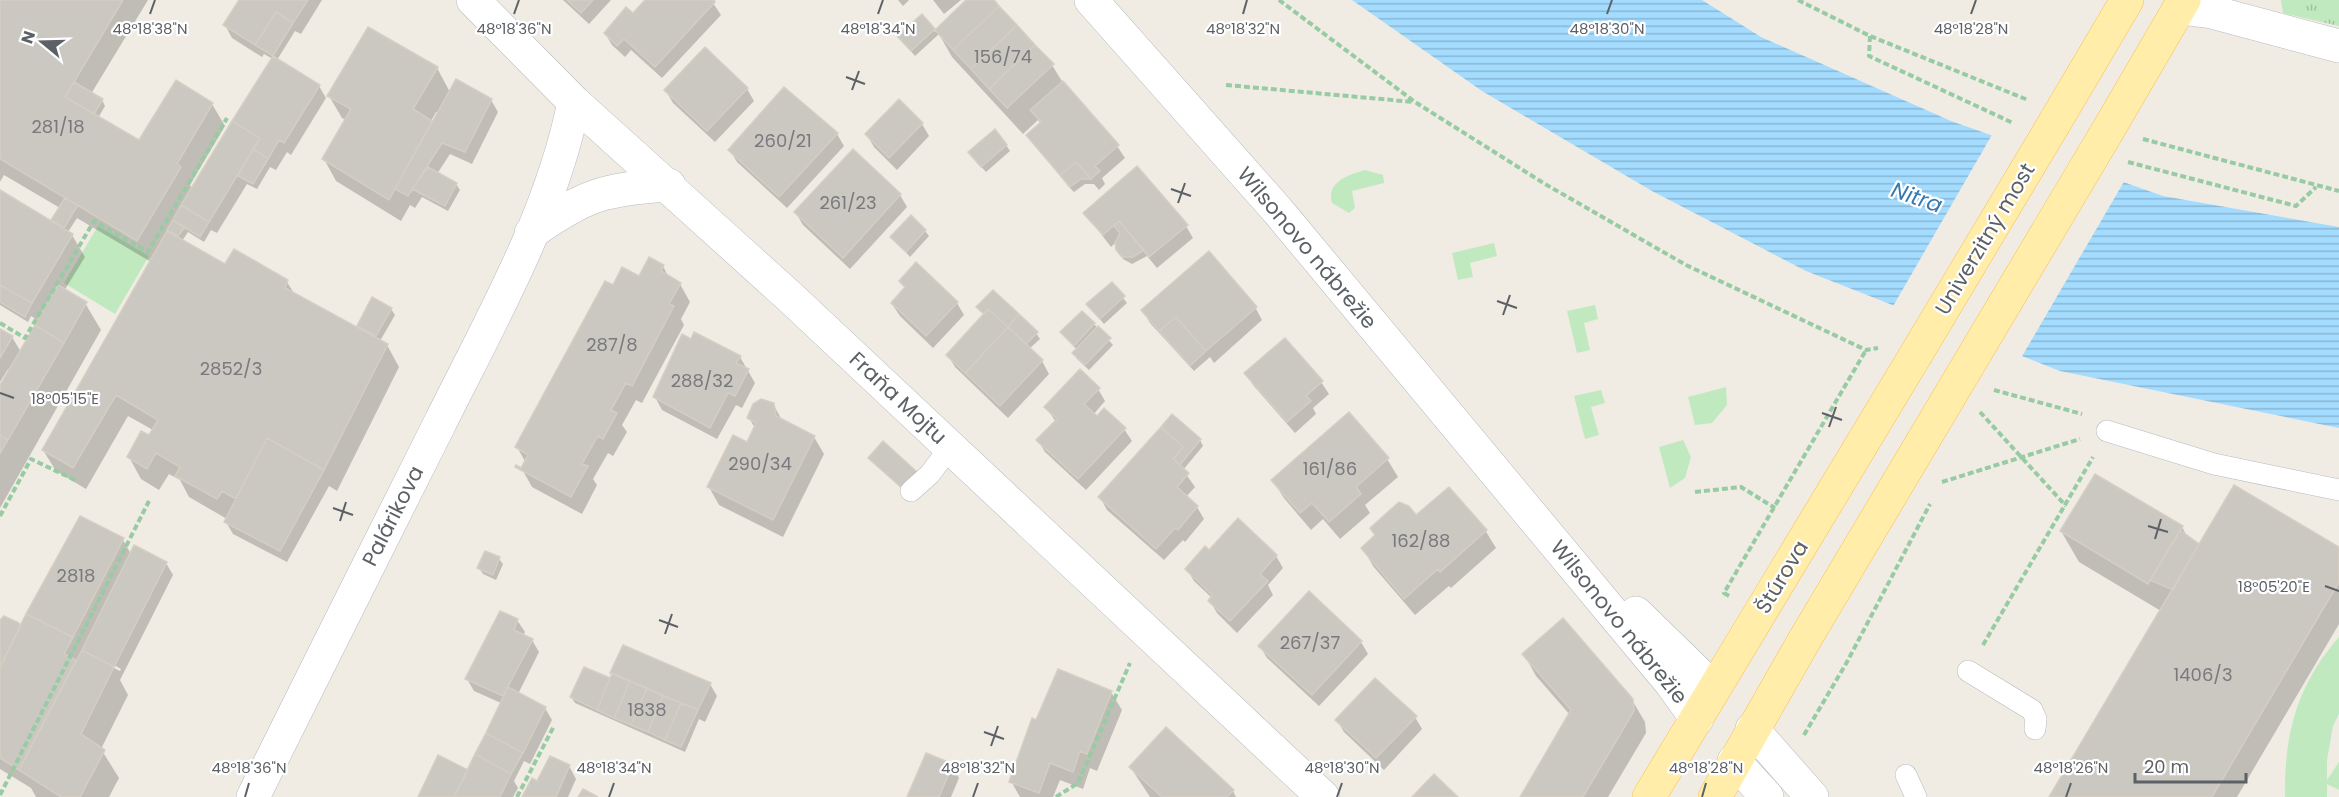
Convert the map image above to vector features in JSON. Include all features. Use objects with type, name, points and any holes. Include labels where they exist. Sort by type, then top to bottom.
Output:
[{"type":"main road","name":"Univerzitný most","points":[[1915,356],[2127,0]]},
{"type":"main road","points":[[1715,797],[1752,729],[1964,372],[2119,137],[2182,4],[2138,0]]},
{"type":"main road","name":"Štúrova","points":[[1649,797],[1915,356]]},
{"type":"main road","points":[[1714,689],[1752,729]]},
{"type":"main road","points":[[1697,719],[1734,761]]},
{"type":"street","name":"Fraňa Mojtu","points":[[473,0],[574,102],[669,186],[1146,630],[1308,792]]},
{"type":"street","name":"Wilsonovo nábrežie","points":[[1091,0],[1278,211],[1671,683],[1697,719]]},
{"type":"street","points":[[2182,4],[2339,46]]},
{"type":"street","name":"Palárikova","points":[[253,797],[481,341],[531,233],[567,138],[574,102]]},
{"type":"street","name":"Palárikova","points":[[531,233],[570,205],[593,195],[669,186]]},
{"type":"street","name":"Wilsonovo nábrežie","points":[[1518,499],[1714,689]]},
{"type":"street","points":[[1752,729],[1812,797]]},
{"type":"street","points":[[1734,761],[1767,797]]},
{"type":"lane","points":[[2109,427],[2214,464],[2339,490]]},
{"type":"lane","points":[[911,491],[930,474],[950,447]]},
{"type":"lane","points":[[1968,671],[2023,702],[2032,710],[2036,719],[2035,729]]},
{"type":"lane","points":[[1906,775],[1916,797]]},
{"type":"path","points":[[1279,0],[1415,102],[1545,184],[1686,265],[1866,350],[1724,594]]},
{"type":"path","points":[[1798,0],[1870,36],[2030,101]]},
{"type":"path","points":[[1226,85],[1415,102]]},
{"type":"path","points":[[0,323],[25,338],[94,221],[148,252],[227,118]]},
{"type":"path","points":[[2119,137],[2339,191]]},
{"type":"path","points":[[1993,390],[2109,427]]},
{"type":"path","points":[[1974,405],[2066,506]]},
{"type":"path","points":[[1938,490],[1943,480],[2021,457],[2109,427]]},
{"type":"path","points":[[1968,671],[2066,506],[2109,427]]},
{"type":"path","points":[[0,516],[31,459],[77,481]]},
{"type":"path","points":[[1695,492],[1741,487],[1775,508]]},
{"type":"path","points":[[1802,739],[1847,662],[1932,500]]},
{"type":"path","points":[[0,795],[149,501]]},
{"type":"path","points":[[1056,797],[1078,783],[1146,630]]},
{"type":"path","points":[[517,797],[554,726]]},
{"type":"green space","points":[[2281,0],[2339,0],[2339,26],[2283,13]]},
{"type":"green space","points":[[1365,170],[1383,175],[1384,183],[1352,191],[1355,208],[1349,213],[1332,203],[1332,190],[1340,180]]},
{"type":"green space","points":[[98,226],[149,256],[115,314],[64,283]]},
{"type":"green space","points":[[1494,243],[1497,256],[1470,263],[1473,277],[1458,280],[1452,253]]},
{"type":"green space","points":[[1595,305],[1598,319],[1584,323],[1590,350],[1577,353],[1567,311]]},
{"type":"green space","points":[[1726,387],[1727,405],[1712,423],[1695,425],[1688,397]]},
{"type":"green space","points":[[1601,390],[1605,403],[1591,407],[1599,435],[1585,439],[1574,396]]},
{"type":"green space","points":[[1683,440],[1691,457],[1685,478],[1670,488],[1659,447]]},
{"type":"green space","points":[[2339,637],[2339,714],[2333,726],[2327,760],[2327,780],[2339,762],[2339,790],[2327,784],[2327,797],[2285,797],[2287,752],[2296,711],[2313,673]]},
{"type":"water","name":"Nitra","points":[[1352,0],[1702,0],[1761,37],[1951,121],[2163,196],[2339,227],[2339,428],[2060,371],[1806,271],[1652,191],[1482,91]]},
{"type":"pier","points":[[1993,133],[2125,180],[2021,358],[1892,308]]},
{"type":"building","points":[[0,0],[123,0],[65,97],[139,140],[176,80],[213,103],[177,164],[181,167],[137,241],[0,159]]},
{"type":"building","points":[[239,0],[308,0],[293,23],[276,12],[255,45],[223,25]]},
{"type":"building","points":[[567,0],[593,0],[581,13]]},
{"type":"building","points":[[645,0],[714,0],[715,2],[655,67],[624,39],[617,46],[604,33],[626,7],[633,13]]},
{"type":"building","points":[[966,0],[994,0],[999,6],[953,50],[935,30]]},
{"type":"building","points":[[999,6],[1017,25],[971,69],[953,50]]},
{"type":"building","points":[[276,12],[293,23],[273,56],[255,45]]},
{"type":"building","points":[[922,14],[935,29],[911,51],[897,36]]},
{"type":"building","points":[[1017,25],[1035,45],[989,89],[971,69]]},
{"type":"building","points":[[368,27],[438,67],[413,109],[432,121],[389,200],[322,159],[351,109],[327,96]]},
{"type":"building","points":[[1035,45],[1054,64],[1007,108],[989,89]]},
{"type":"building","points":[[705,47],[748,88],[707,131],[664,90]]},
{"type":"building","points":[[273,56],[320,85],[284,143],[279,140],[268,159],[253,149],[260,138],[232,121]]},
{"type":"building","points":[[456,79],[492,99],[465,152],[442,143],[408,196],[395,189]]},
{"type":"building","points":[[1063,81],[1119,145],[1095,166],[1100,171],[1091,179],[1076,162],[1060,175],[1026,135],[1041,122],[1030,110]]},
{"type":"building","points":[[74,82],[103,99],[94,114],[65,97]]},
{"type":"building","points":[[784,87],[838,133],[779,197],[728,150]]},
{"type":"building","points":[[899,99],[923,123],[889,158],[865,134]]},
{"type":"building","points":[[232,121],[260,138],[209,222],[181,205]]},
{"type":"building","points":[[995,129],[1007,145],[981,167],[968,152]]},
{"type":"building","points":[[253,149],[268,159],[253,184],[238,176]]},
{"type":"building","points":[[853,149],[901,194],[843,258],[794,212]]},
{"type":"building","points":[[1076,162],[1091,179],[1081,179],[1070,187],[1060,175]]},
{"type":"building","points":[[1137,166],[1188,225],[1149,257],[1119,221],[1103,235],[1083,213]]},
{"type":"building","points":[[428,167],[457,183],[445,206],[412,189]]},
{"type":"building","points":[[0,190],[73,234],[32,303],[0,285]]},
{"type":"building","points":[[65,198],[78,205],[64,228],[51,220]]},
{"type":"building","points":[[181,205],[209,222],[200,237],[173,220]]},
{"type":"building","points":[[911,215],[926,230],[906,252],[890,237]]},
{"type":"building","points":[[173,220],[185,227],[178,236],[167,230]]},
{"type":"building","points":[[1119,221],[1144,250],[1133,257],[1122,257],[1116,250],[1115,243],[1120,233],[1114,226]]},
{"type":"building","points":[[167,231],[225,264],[234,249],[288,280],[285,288],[388,344],[324,470],[267,438],[236,499],[222,491],[217,499],[175,476],[180,467],[156,453],[147,469],[127,457],[141,431],[149,435],[158,420],[116,395],[73,468],[42,450]]},
{"type":"building","points":[[1209,251],[1257,307],[1206,351],[1176,317],[1159,331],[1141,310]]},
{"type":"building","points":[[649,257],[664,265],[661,271],[681,283],[669,304],[674,306],[632,386],[626,383],[611,410],[617,413],[603,439],[598,436],[582,464],[588,466],[571,497],[515,467],[516,465],[521,468],[528,455],[515,447],[605,281],[613,285],[622,267],[639,276]]},
{"type":"building","points":[[916,262],[958,302],[926,336],[891,303],[905,287],[899,281]]},
{"type":"building","points":[[1112,282],[1125,296],[1100,319],[1086,304]]},
{"type":"building","points":[[0,285],[32,303],[25,317],[0,302]]},
{"type":"building","points":[[58,285],[87,302],[64,343],[35,325]]},
{"type":"building","points":[[993,290],[1019,314],[1008,327],[988,309],[984,314],[976,307]]},
{"type":"building","points":[[372,297],[392,308],[376,336],[357,326]]},
{"type":"building","points":[[988,309],[1008,327],[965,373],[946,355]]},
{"type":"building","points":[[1082,311],[1095,323],[1074,346],[1060,332]]},
{"type":"building","points":[[1019,314],[1038,332],[1026,344],[1008,327]]},
{"type":"building","points":[[1176,317],[1206,351],[1190,366],[1159,331]]},
{"type":"building","points":[[35,325],[64,343],[8,440],[0,435],[0,385]]},
{"type":"building","points":[[1098,326],[1111,338],[1085,365],[1072,353]]},
{"type":"building","points":[[1008,327],[1043,360],[1000,406],[965,373]]},
{"type":"building","points":[[0,329],[13,336],[0,358]]},
{"type":"building","points":[[694,332],[741,356],[736,363],[749,369],[735,396],[728,393],[710,428],[653,397],[682,334],[691,339]]},
{"type":"building","points":[[1285,338],[1323,381],[1306,396],[1311,401],[1287,422],[1244,373]]},
{"type":"building","points":[[1080,369],[1100,388],[1084,404],[1097,416],[1104,408],[1126,428],[1078,479],[1036,440],[1057,419],[1044,407]]},
{"type":"building","points":[[761,399],[774,403],[776,416],[815,436],[773,520],[707,487],[733,435],[747,442],[756,423],[747,418],[753,404]]},
{"type":"building","points":[[1349,412],[1389,458],[1356,487],[1361,494],[1329,522],[1312,503],[1300,513],[1271,480]]},
{"type":"building","points":[[1172,414],[1201,439],[1180,465],[1173,459],[1183,447],[1161,427]]},
{"type":"building","points":[[1161,427],[1183,447],[1173,459],[1189,473],[1177,487],[1198,506],[1178,530],[1175,528],[1156,549],[1098,497]]},
{"type":"building","points":[[0,435],[8,440],[0,453]]},
{"type":"building","points":[[267,438],[324,470],[280,551],[224,522]]},
{"type":"building","points":[[883,441],[917,472],[902,488],[868,458]]},
{"type":"building","points":[[2095,474],[2183,526],[2148,584],[2060,531]]},
{"type":"building","points":[[2234,485],[2339,547],[2339,582],[2212,797],[2049,797]]},
{"type":"building","points":[[1449,487],[1487,530],[1440,572],[1438,569],[1404,599],[1361,548],[1375,535],[1370,528],[1399,502],[1409,506],[1416,515]]},
{"type":"building","points":[[80,516],[124,538],[73,637],[26,614]]},
{"type":"building","points":[[1238,518],[1277,555],[1260,574],[1268,581],[1230,621],[1208,601],[1212,595],[1185,569],[1205,546],[1209,550]]},
{"type":"building","points":[[2180,530],[2199,544],[2173,590],[2150,580]]},
{"type":"building","points":[[134,545],[167,562],[114,667],[82,650]]},
{"type":"building","points":[[485,551],[500,557],[493,575],[477,568]]},
{"type":"building","points":[[1309,591],[1362,641],[1312,695],[1258,646]]},
{"type":"building","points":[[500,611],[518,619],[514,630],[533,639],[503,696],[465,679]]},
{"type":"building","points":[[26,614],[73,637],[64,654],[76,660],[19,770],[0,758],[0,667]]},
{"type":"building","points":[[4,616],[19,623],[20,628],[0,667],[0,620]]},
{"type":"building","points":[[1563,618],[1633,699],[1634,711],[1583,797],[1520,797],[1571,710],[1522,654]]},
{"type":"building","points":[[623,645],[711,683],[698,710],[610,673]]},
{"type":"building","points":[[82,650],[114,667],[81,734],[105,750],[80,797],[61,797],[19,770]]},
{"type":"building","points":[[584,667],[610,678],[597,710],[570,697]]},
{"type":"building","points":[[1058,669],[1112,691],[1087,754],[1080,751],[1073,772],[1050,763],[1039,793],[1009,782],[1032,718],[1036,720]]},
{"type":"building","points":[[612,673],[630,681],[614,718],[597,710]]},
{"type":"building","points":[[1375,678],[1417,716],[1376,758],[1335,720]]},
{"type":"building","points":[[630,681],[647,688],[631,725],[614,718]]},
{"type":"building","points":[[508,687],[546,707],[523,753],[486,733]]},
{"type":"building","points":[[647,688],[663,696],[648,732],[631,725]]},
{"type":"building","points":[[663,696],[681,703],[665,740],[648,732]]},
{"type":"building","points":[[681,703],[698,710],[681,747],[665,740]]},
{"type":"building","points":[[1166,727],[1234,790],[1227,797],[1162,797],[1129,767]]},
{"type":"building","points":[[486,733],[523,753],[511,774],[475,754]]},
{"type":"building","points":[[926,753],[953,764],[939,797],[907,797]]},
{"type":"building","points":[[475,754],[511,774],[500,797],[454,797]]},
{"type":"building","points":[[438,755],[468,770],[454,797],[418,797]]},
{"type":"building","points":[[550,756],[570,765],[556,797],[522,797],[532,778],[537,781]]},
{"type":"building","points":[[1434,774],[1458,797],[1412,797]]},
{"type":"building","points":[[583,789],[598,797],[578,797]]}]
